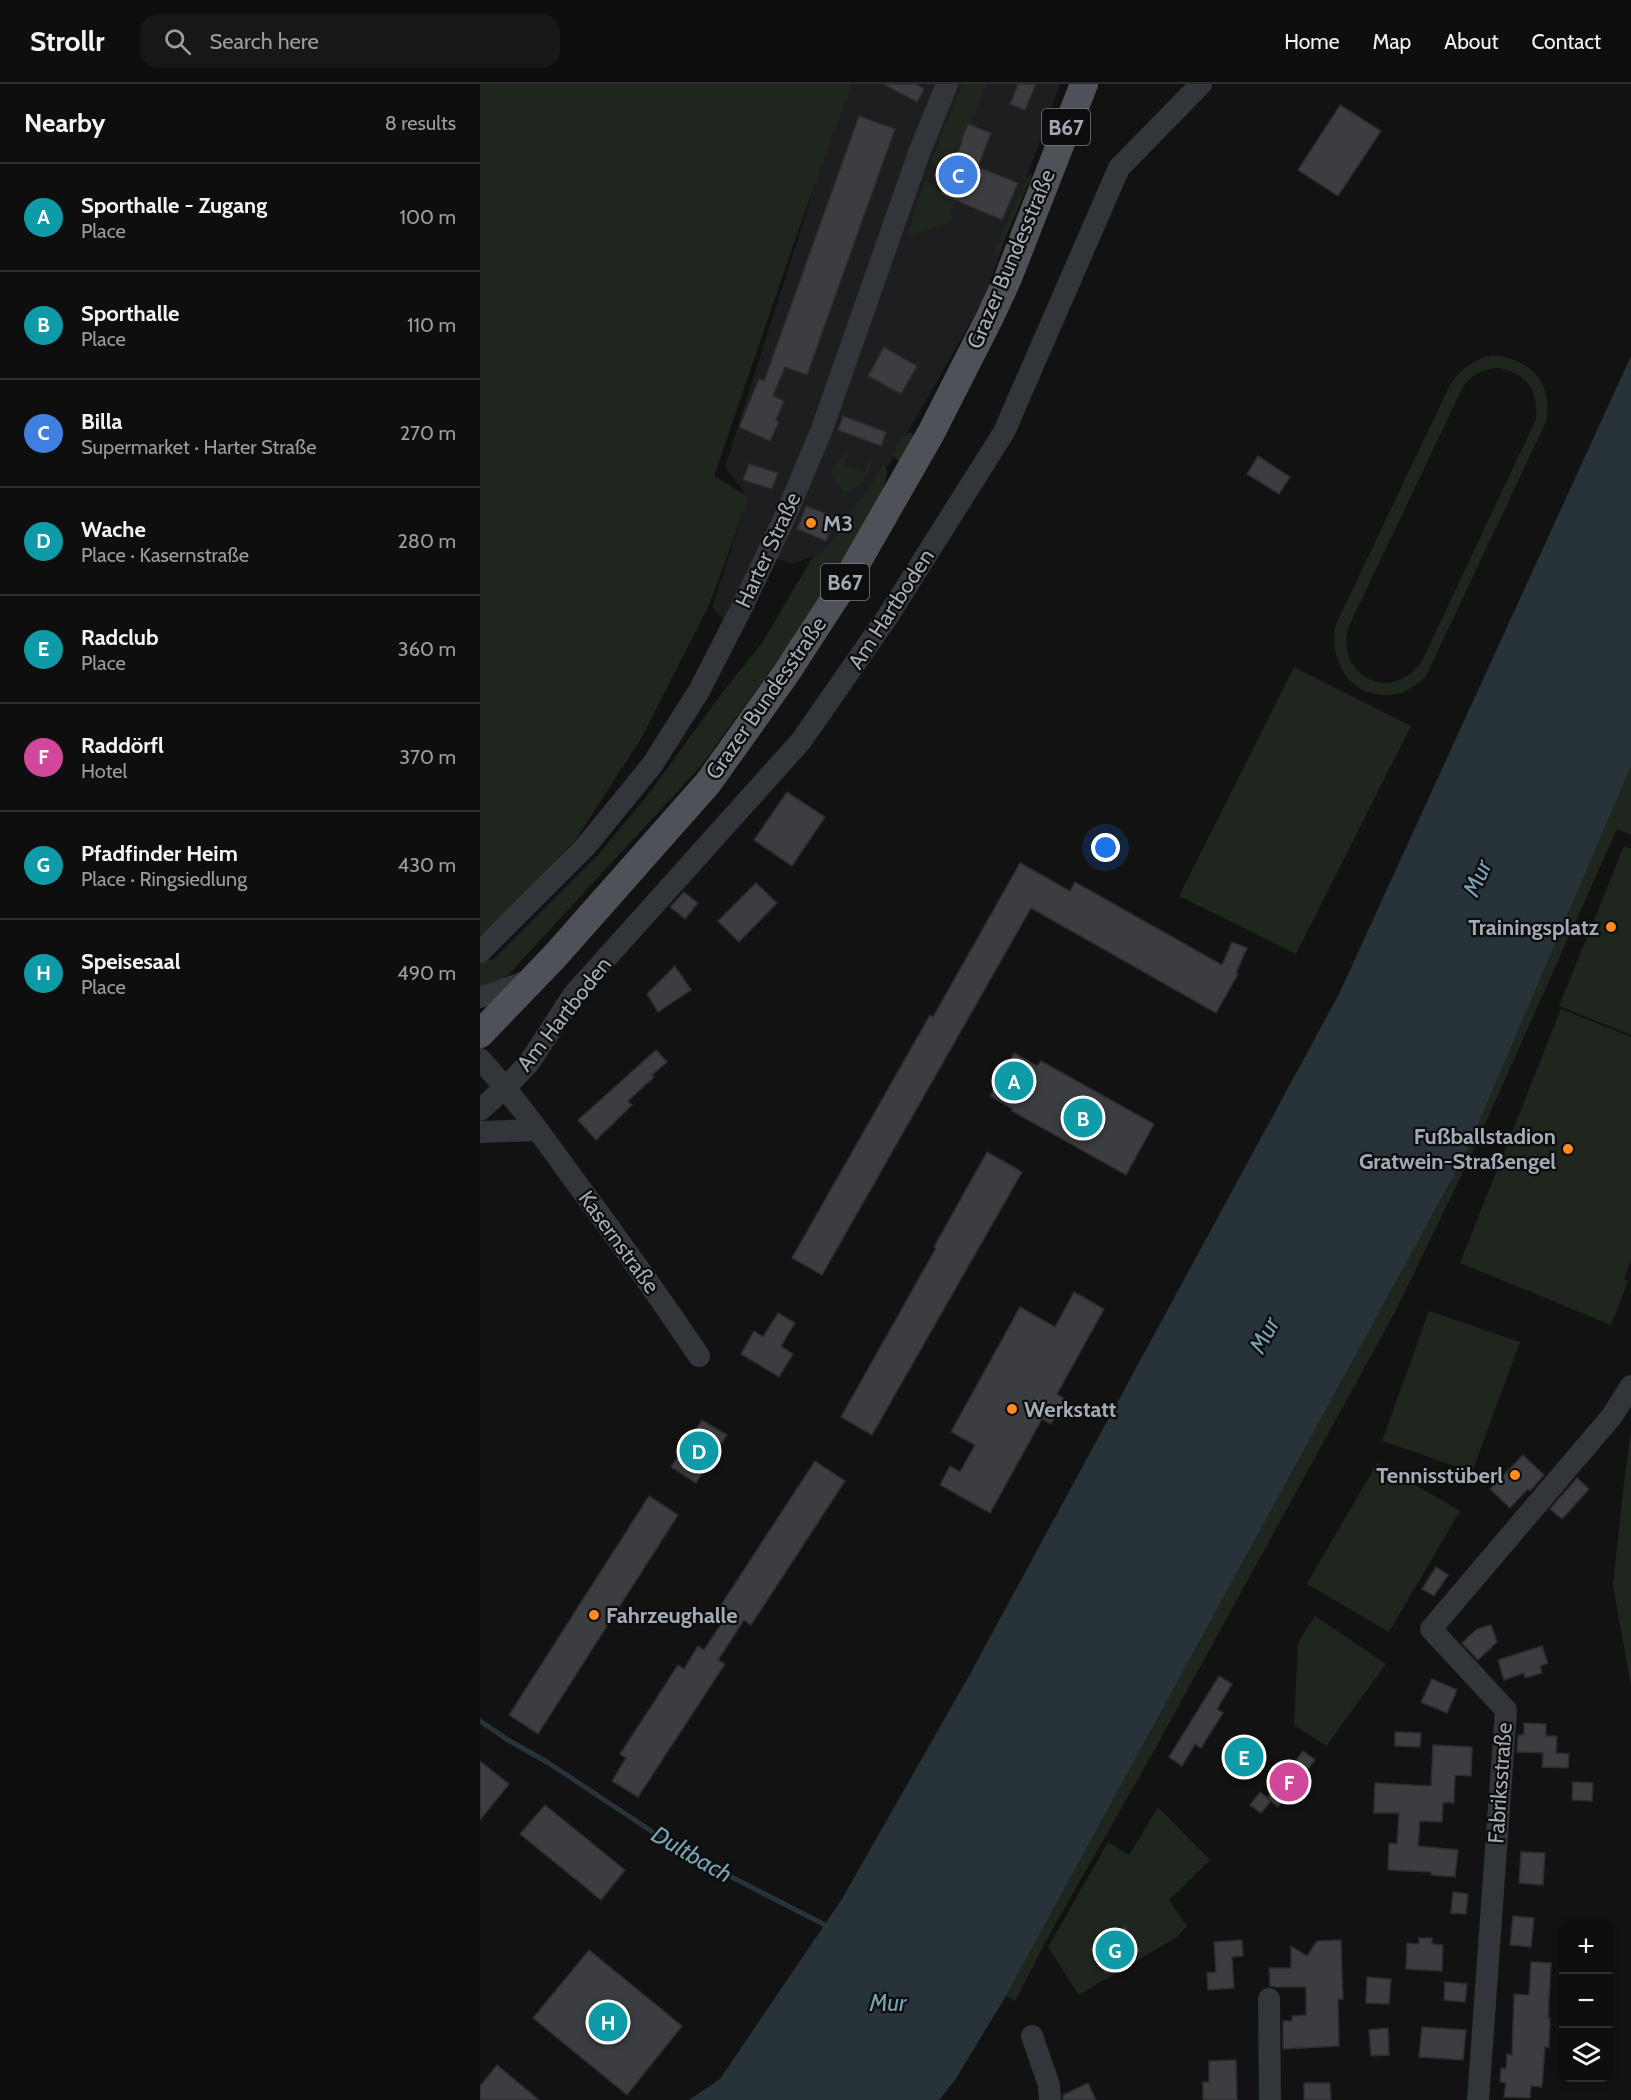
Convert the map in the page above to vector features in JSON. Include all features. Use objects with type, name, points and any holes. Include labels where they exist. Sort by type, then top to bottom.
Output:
[{"type":"main road","name":"Grazer Bundesstraße","points":[[480,1034],[562,948],[708,783],[787,672],[848,578],[931,433],[1003,288],[1084,84]]},
{"type":"street","name":"Harter Straße","points":[[480,952],[586,846],[652,765],[699,691],[781,525],[822,429],[919,153],[947,84]]},
{"type":"street","name":"Am Hartboden","points":[[506,1087],[529,1063],[574,994],[801,741],[888,616],[1004,432],[1119,168],[1201,84]]},
{"type":"street","points":[[480,997],[531,980]]},
{"type":"street","name":"Kasernstraße","points":[[480,1059],[506,1087],[538,1130],[649,1282],[699,1356]]},
{"type":"street","points":[[480,1110],[506,1087]]},
{"type":"street","points":[[480,1132],[538,1130]]},
{"type":"street","name":"Fabriksstraße","points":[[1478,2100],[1506,1710],[1431,1629],[1612,1416],[1631,1386]]},
{"type":"street","points":[[1269,1999],[1270,2100]]},
{"type":"street","points":[[1032,2036],[1049,2085],[1050,2100]]},
{"type":"shaded area","points":[[480,84],[852,84],[801,223],[714,476],[749,497],[710,603],[642,737],[577,838],[480,936]]},
{"type":"shaded area","points":[[847,84],[1060,84],[984,299],[892,460],[829,551],[790,564],[762,552],[724,621],[712,607],[748,498],[725,467]]},
{"type":"shaded area","points":[[962,84],[987,84],[970,125],[967,124],[948,175],[930,163]]},
{"type":"shaded area","points":[[1031,174],[997,258],[994,256],[995,249],[1025,181]]},
{"type":"shaded area","points":[[925,181],[943,187],[941,194],[956,201],[950,216],[952,217],[949,223],[906,237]]},
{"type":"shaded area","points":[[1493,355],[1519,362],[1537,375],[1546,395],[1546,422],[1425,678],[1408,690],[1397,694],[1382,695],[1368,692],[1356,686],[1340,666],[1334,639],[1336,624],[1451,383],[1469,365]],"holes":[[[1499,368],[1524,379],[1533,392],[1536,419],[1422,661],[1410,674],[1397,681],[1383,683],[1370,679],[1358,672],[1350,660],[1347,646],[1348,628],[1463,387],[1470,379],[1483,371]]]},
{"type":"shaded area","points":[[908,433],[915,436],[901,463],[893,455],[899,440]]},
{"type":"shaded area","points":[[848,453],[843,464],[865,472],[869,460],[872,461],[863,481],[855,488],[845,492],[835,482],[831,468]]},
{"type":"shaded area","points":[[885,465],[887,473],[882,497],[788,646],[701,766],[508,975],[497,984],[480,991],[480,962],[494,959],[598,855],[650,792],[722,693],[762,643],[814,555],[832,542],[847,516]]},
{"type":"shaded area","points":[[1294,667],[1411,726],[1296,954],[1179,896]]},
{"type":"shaded area","points":[[1631,766],[1631,835],[1617,829],[1468,1162],[1395,1312],[1015,2001],[1006,1996],[1465,1155]]},
{"type":"shaded area","name":"Trainingsplatz","points":[[1624,846],[1631,849],[1631,1035],[1559,1006]]},
{"type":"shaded area","name":"Fußballstadion Gratwein-Straßengel","points":[[1561,1009],[1631,1037],[1631,1261],[1624,1279],[1628,1281],[1611,1325],[1460,1263]]},
{"type":"shaded area","points":[[1429,1311],[1520,1342],[1472,1472],[1382,1441]]},
{"type":"shaded area","points":[[1631,1430],[1631,1686],[1613,1586]]},
{"type":"shaded area","points":[[1377,1463],[1460,1511],[1389,1632],[1307,1584]]},
{"type":"shaded area","points":[[1315,1616],[1386,1664],[1326,1746],[1294,1725],[1298,1643]]},
{"type":"shaded area","points":[[1158,1807],[1210,1860],[1169,1900],[1187,1926],[1177,1937],[1079,1995],[1048,1947],[1108,1842],[1129,1855]]},
{"type":"water","name":"Mur","points":[[1631,356],[1631,766],[1465,1155],[1006,1996],[955,2080],[939,2100],[689,2100],[720,2079],[842,1899],[970,1674],[1339,994]]},
{"type":"building","points":[[883,84],[916,84],[924,89],[917,102]]},
{"type":"building","points":[[1018,84],[1036,84],[1025,110],[1010,104]]},
{"type":"building","points":[[1340,105],[1381,131],[1338,196],[1298,170]]},
{"type":"building","points":[[859,116],[895,129],[807,375],[785,367],[773,396],[784,401],[776,420],[779,422],[770,441],[739,427],[759,379],[764,381]]},
{"type":"building","points":[[968,124],[991,133],[978,167],[1018,183],[1002,220],[941,194]]},
{"type":"building","points":[[884,347],[917,366],[901,394],[868,376]]},
{"type":"building","points":[[843,416],[886,432],[881,446],[838,430]]},
{"type":"building","points":[[1258,456],[1290,477],[1279,494],[1247,474]]},
{"type":"building","points":[[749,464],[778,473],[772,489],[743,480]]},
{"type":"building","points":[[806,506],[835,517],[826,541],[797,529]]},
{"type":"building","points":[[787,792],[825,817],[792,866],[754,840]]},
{"type":"building","points":[[1020,863],[1070,891],[1075,882],[1222,965],[1232,942],[1247,948],[1236,973],[1238,974],[1216,1013],[1031,908],[822,1275],[792,1258],[930,1015],[933,1017]]},
{"type":"building","points":[[756,883],[777,903],[739,942],[718,921]]},
{"type":"building","points":[[684,892],[698,903],[685,919],[670,907]]},
{"type":"building","points":[[675,966],[691,990],[658,1012],[647,994]]},
{"type":"building","points":[[656,1050],[667,1062],[628,1101],[632,1105],[596,1140],[578,1120]]},
{"type":"building","points":[[1014,1053],[1037,1066],[1041,1061],[1154,1124],[1126,1175],[1012,1111],[1013,1109],[990,1096]]},
{"type":"building","points":[[987,1152],[1022,1172],[872,1435],[841,1417]]},
{"type":"building","name":"Werkstatt","points":[[1074,1292],[1104,1309],[1057,1394],[1065,1399],[1051,1424],[1042,1419],[990,1513],[940,1485],[950,1466],[960,1472],[975,1445],[951,1432],[1020,1307],[1055,1327]]},
{"type":"building","points":[[778,1313],[795,1323],[781,1346],[793,1354],[779,1377],[741,1354],[754,1331],[763,1337]]},
{"type":"building","points":[[702,1420],[727,1435],[696,1483],[671,1467]]},
{"type":"building","points":[[1523,1455],[1544,1475],[1510,1508],[1490,1489]]},
{"type":"building","points":[[815,1461],[845,1481],[751,1625],[744,1620],[718,1660],[725,1664],[638,1797],[612,1781],[626,1758],[620,1754],[678,1665],[684,1669],[698,1646],[704,1650],[730,1611],[721,1605]]},
{"type":"building","points":[[1577,1478],[1589,1489],[1562,1519],[1550,1509]]},
{"type":"building","name":"Fahrzeughalle","points":[[649,1496],[678,1515],[538,1734],[509,1715]]},
{"type":"building","points":[[1436,1567],[1448,1575],[1434,1596],[1422,1589]]},
{"type":"building","points":[[1491,1625],[1497,1642],[1478,1660],[1462,1643],[1477,1629]]},
{"type":"building","points":[[1542,1646],[1548,1663],[1540,1666],[1542,1673],[1525,1678],[1524,1673],[1504,1680],[1498,1660]]},
{"type":"building","points":[[1219,1676],[1232,1684],[1217,1709],[1223,1713],[1201,1748],[1195,1744],[1182,1766],[1169,1757]]},
{"type":"building","points":[[1432,1679],[1457,1690],[1447,1713],[1421,1702]]},
{"type":"building","points":[[1524,1723],[1546,1724],[1546,1736],[1557,1736],[1556,1753],[1569,1754],[1568,1768],[1542,1767],[1543,1753],[1517,1752],[1518,1735],[1524,1735]]},
{"type":"building","points":[[1395,1732],[1421,1733],[1420,1747],[1395,1746]]},
{"type":"building","points":[[1245,1739],[1261,1762],[1243,1775],[1226,1752]]},
{"type":"building","points":[[1433,1745],[1472,1747],[1471,1776],[1455,1775],[1454,1803],[1443,1802],[1442,1822],[1420,1821],[1418,1846],[1458,1850],[1455,1877],[1431,1875],[1431,1872],[1388,1870],[1389,1843],[1397,1844],[1399,1813],[1374,1813],[1375,1783],[1431,1786]]},
{"type":"building","points":[[1303,1751],[1315,1760],[1278,1807],[1267,1798]]},
{"type":"building","points":[[480,1761],[509,1784],[480,1820]]},
{"type":"building","points":[[1573,1782],[1593,1783],[1592,1801],[1572,1800]]},
{"type":"building","points":[[1260,1792],[1271,1801],[1261,1813],[1250,1805]]},
{"type":"building","points":[[545,1805],[625,1870],[601,1900],[520,1834]]},
{"type":"building","points":[[1521,1852],[1545,1853],[1543,1885],[1519,1883]]},
{"type":"building","points":[[1453,1892],[1468,1894],[1466,1914],[1451,1913]]},
{"type":"building","points":[[1513,1916],[1534,1918],[1531,1947],[1510,1945]]},
{"type":"building","points":[[1125,1926],[1141,1951],[1106,1974],[1090,1949]]},
{"type":"building","points":[[1419,1938],[1432,1938],[1432,1944],[1443,1945],[1442,1971],[1406,1969],[1407,1943],[1419,1944]]},
{"type":"building","points":[[1242,1940],[1243,1956],[1232,1957],[1234,1988],[1208,1990],[1207,1973],[1216,1972],[1214,1942]]},
{"type":"building","points":[[1341,1940],[1343,1999],[1338,1999],[1339,2046],[1283,2049],[1283,2021],[1292,2021],[1292,2016],[1306,2015],[1306,1987],[1270,1986],[1269,1968],[1291,1968],[1291,1946],[1307,1956],[1317,1941]]},
{"type":"building","points":[[589,1950],[682,2026],[627,2095],[533,2018]]},
{"type":"building","points":[[1531,1962],[1551,1963],[1549,2047],[1545,2047],[1542,2087],[1531,2086],[1530,2098],[1504,2097],[1506,2083],[1500,2082],[1501,2068],[1506,2069],[1507,2054],[1512,2055],[1514,1994],[1529,1995]]},
{"type":"building","points":[[1367,1977],[1391,1979],[1389,2004],[1366,2003]]},
{"type":"building","points":[[1445,1982],[1467,1984],[1465,2002],[1444,2000]]},
{"type":"building","points":[[1422,2027],[1466,2030],[1463,2060],[1419,2057]]},
{"type":"building","points":[[1388,2028],[1389,2055],[1371,2056],[1369,2030]]},
{"type":"building","points":[[1236,2060],[1237,2100],[1203,2100],[1203,2082],[1209,2082],[1209,2061]]},
{"type":"building","points":[[497,2065],[539,2100],[480,2100],[480,2086]]},
{"type":"building","points":[[1088,2083],[1096,2100],[1063,2100],[1063,2095]]},
{"type":"building","points":[[1304,2083],[1330,2083],[1331,2100],[1304,2100]]},
{"type":"waterway","name":"Dultbach","points":[[480,1721],[547,1762],[683,1852],[829,1927]]},
{"type":"place","name":"Billa","points":[[958,175]]},
{"type":"place","name":"M3","points":[[811,523]]},
{"type":"place","name":"Trainingsplatz","points":[[1611,927]]},
{"type":"place","name":"Sporthalle - Zugang","points":[[1014,1081]]},
{"type":"place","name":"Sporthalle","points":[[1083,1118]]},
{"type":"place","name":"Fußballstadion Gratwein-Straßengel","points":[[1568,1149]]},
{"type":"place","name":"Werkstatt","points":[[1012,1409]]},
{"type":"place","name":"Wache","points":[[699,1451]]},
{"type":"place","name":"Tennisstüberl","points":[[1515,1475]]},
{"type":"place","name":"Fahrzeughalle","points":[[594,1615]]},
{"type":"place","name":"Radclub","points":[[1244,1757]]},
{"type":"place","name":"Raddörfl","points":[[1289,1782]]},
{"type":"place","name":"Pfadfinder Heim","points":[[1115,1950]]},
{"type":"place","name":"Speisesaal","points":[[608,2022]]}]
